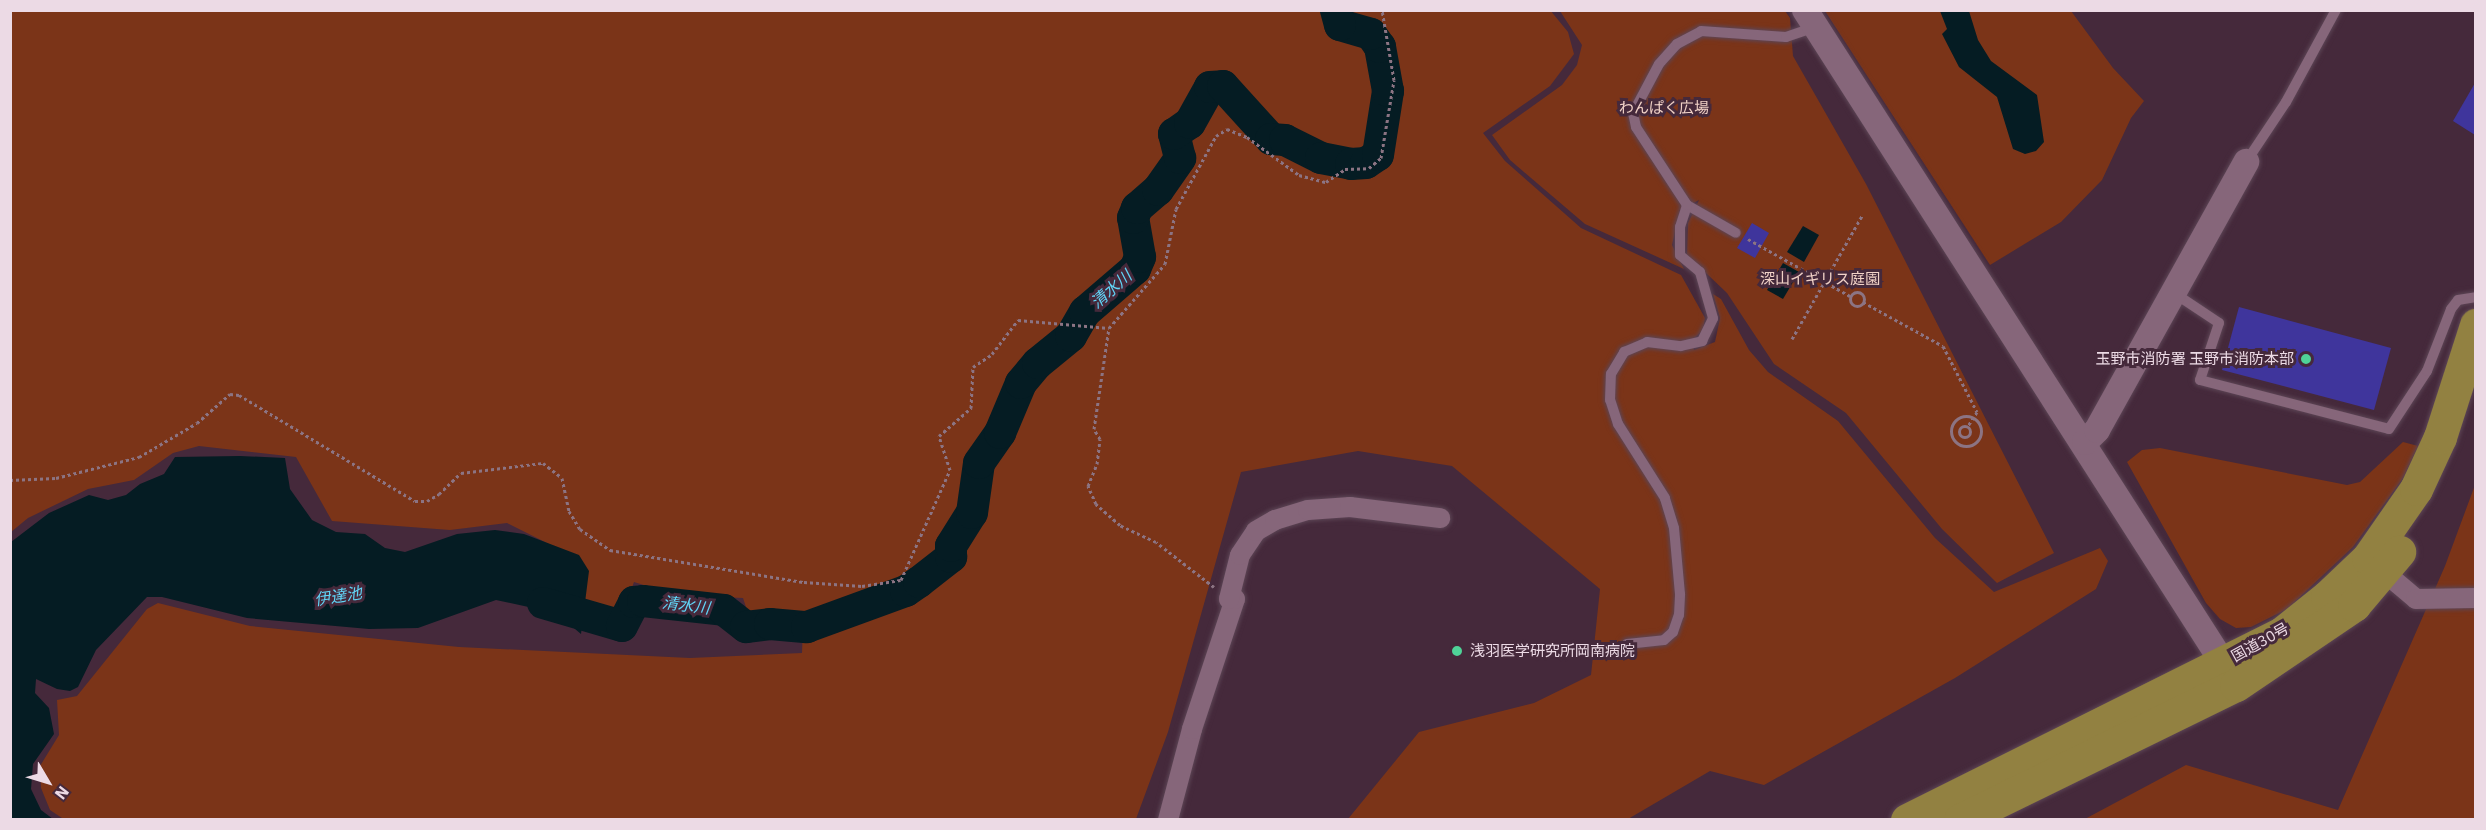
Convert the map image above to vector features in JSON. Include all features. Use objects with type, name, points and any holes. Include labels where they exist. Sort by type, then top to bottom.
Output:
[{"type":"highway","name":"国道30号","points":[[1960,819],[2346,611],[2376,565],[2440,437],[2475,325]]},
{"type":"highway","name":"国道30号","points":[[2376,565],[2434,499],[2458,445],[2475,391]]},
{"type":"highway","name":"国道30号","points":[[1907,819],[2231,673]]},
{"type":"street","points":[[1810,19],[2085,442],[2231,673]]},
{"type":"street","points":[[2085,442],[2097,430],[2246,162]]},
{"type":"street","points":[[1168,819],[1192,729],[1234,599],[1229,599],[1240,555],[1256,531],[1275,520],[1308,510],[1350,507],[1440,518]]},
{"type":"street","points":[[2376,565],[2416,599],[2475,598]]},
{"type":"lane","points":[[2246,162],[2278,116],[2336,10]]},
{"type":"lane","points":[[1736,233],[1688,205],[1636,127],[1633,113],[1659,64],[1677,44],[1701,31],[1786,37],[1810,19]]},
{"type":"lane","points":[[1627,644],[1664,640],[1673,632],[1679,615],[1680,594],[1674,528],[1665,498],[1618,424],[1610,400],[1611,374],[1624,352],[1647,342],[1681,346],[1702,341],[1708,332],[1713,318],[1700,272],[1680,255],[1680,227],[1688,205]]},
{"type":"lane","points":[[2174,293],[2219,323],[2200,381],[2389,429],[2427,371],[2447,314],[2458,300],[2475,297]]},
{"type":"path","points":[[1229,599],[1156,542],[1120,525],[1096,504],[1088,486],[1099,447],[1100,439],[1094,429],[1109,328],[1165,264],[1176,209],[1216,136],[1227,129],[1247,137],[1299,175],[1326,182],[1345,169],[1369,168],[1381,159],[1394,80],[1382,10]]},
{"type":"path","points":[[1792,339],[1862,216]]},
{"type":"path","points":[[1736,233],[1850,296],[1852,304],[1863,302],[1943,346],[1977,412],[1968,426]]},
{"type":"path","points":[[1850,296],[1860,292],[1863,302]]},
{"type":"path","points":[[10,480],[56,478],[139,457],[197,423],[230,394],[239,395],[415,501],[427,501],[439,494],[461,473],[543,463],[561,478],[570,511],[580,529],[610,550],[804,582],[862,586],[901,580],[950,470],[939,436],[971,408],[973,367],[992,354],[1018,320],[1082,328],[1109,328]]},
{"type":"path","points":[[1959,417],[1973,417],[1980,425],[1981,436],[1974,445],[1959,445],[1952,438],[1952,424],[1959,417]]},
{"type":"green space","points":[[1550,10],[1568,32],[1574,54],[1550,86],[1483,133],[1505,161],[1581,228],[1681,275],[1705,318],[1703,330],[1691,341],[1694,350],[1715,342],[1720,318],[1713,294],[1721,299],[1749,350],[1768,372],[1838,421],[1935,538],[1994,592],[2100,548],[2108,561],[2096,589],[1955,678],[1764,785],[1710,771],[1628,819],[1348,819],[1419,732],[1534,703],[1591,675],[1600,589],[1452,466],[1358,451],[1241,472],[1168,732],[1136,819],[65,820],[50,810],[41,788],[40,766],[59,735],[57,700],[77,696],[147,609],[158,603],[250,626],[459,647],[690,658],[802,653],[803,626],[780,618],[750,619],[743,598],[676,595],[634,582],[622,614],[573,594],[555,547],[507,523],[450,530],[332,521],[296,457],[199,446],[173,453],[134,480],[88,489],[28,518],[11,532],[11,11]]},
{"type":"green space","points":[[1560,11],[1785,11],[1790,18],[1793,56],[1866,184],[2054,553],[1997,583],[1942,529],[1846,413],[1774,364],[1727,293],[1687,255],[1688,223],[1699,200],[1680,210],[1672,245],[1684,269],[1585,224],[1510,160],[1492,135],[1562,85],[1577,65],[1582,45]]},
{"type":"green space","points":[[1825,11],[2071,11],[2113,68],[2144,101],[2131,118],[2102,180],[2061,222],[1990,265]]},
{"type":"green space","points":[[2403,442],[2418,446],[2403,478],[2353,547],[2287,609],[2251,627],[2236,628],[2220,619],[2206,603],[2127,462],[2142,450],[2160,448],[2347,485],[2360,482]]},
{"type":"green space","points":[[2475,485],[2475,819],[2083,820],[2186,765],[2338,810],[2445,566]]},
{"type":"water","points":[[1940,11],[1969,11],[1978,40],[1991,61],[2037,95],[2044,142],[2036,151],[2025,154],[2013,149],[1997,97],[1959,67],[1942,34],[1947,29]]},
{"type":"water","points":[[1803,226],[1819,235],[1804,262],[1787,252]]},
{"type":"water","points":[[1783,263],[1799,272],[1783,299],[1767,290]]},
{"type":"water","name":"伊達池","points":[[175,457],[285,458],[290,489],[312,520],[336,532],[365,534],[385,548],[405,552],[457,534],[495,530],[524,534],[579,555],[589,571],[581,634],[556,613],[496,600],[418,628],[369,629],[247,618],[162,597],[147,597],[96,650],[78,687],[70,691],[57,689],[36,679],[35,693],[49,708],[54,734],[33,764],[31,789],[41,810],[53,819],[11,819],[11,542],[49,513],[89,495],[108,500],[126,495],[140,484],[164,474]]},
{"type":"building","points":[[2475,83],[2475,135],[2453,121]]},
{"type":"building","points":[[1752,223],[1769,233],[1755,258],[1737,248]]},
{"type":"building","name":"玉野市消防署 玉野市消防本部","points":[[2239,307],[2391,348],[2374,410],[2222,370]]},
{"type":"waterway","name":"清水川","points":[[543,603],[622,626],[634,602],[643,601],[724,610],[746,627],[770,624],[807,627],[906,591],[919,582],[951,557],[951,546],[972,513],[979,463],[1000,433],[1021,383],[1038,363],[1071,336],[1085,312],[1135,269],[1140,257],[1133,218],[1137,208],[1158,190],[1180,158],[1174,134],[1190,123],[1210,87],[1223,86],[1271,139],[1285,140],[1321,158],[1351,164],[1366,163],[1378,155],[1388,91],[1380,47],[1371,34],[1340,25],[1336,10]]},
{"type":"place","name":"玉野市消防署 玉野市消防本部","points":[[2306,359]]},
{"type":"place","name":"浅羽医学研究所岡南病院","points":[[1457,651]]},
{"type":"park label","name":"わんぱく広場","points":[[1664,108]]},
{"type":"park label","name":"深山イギリス庭園","points":[[1820,279]]}]
